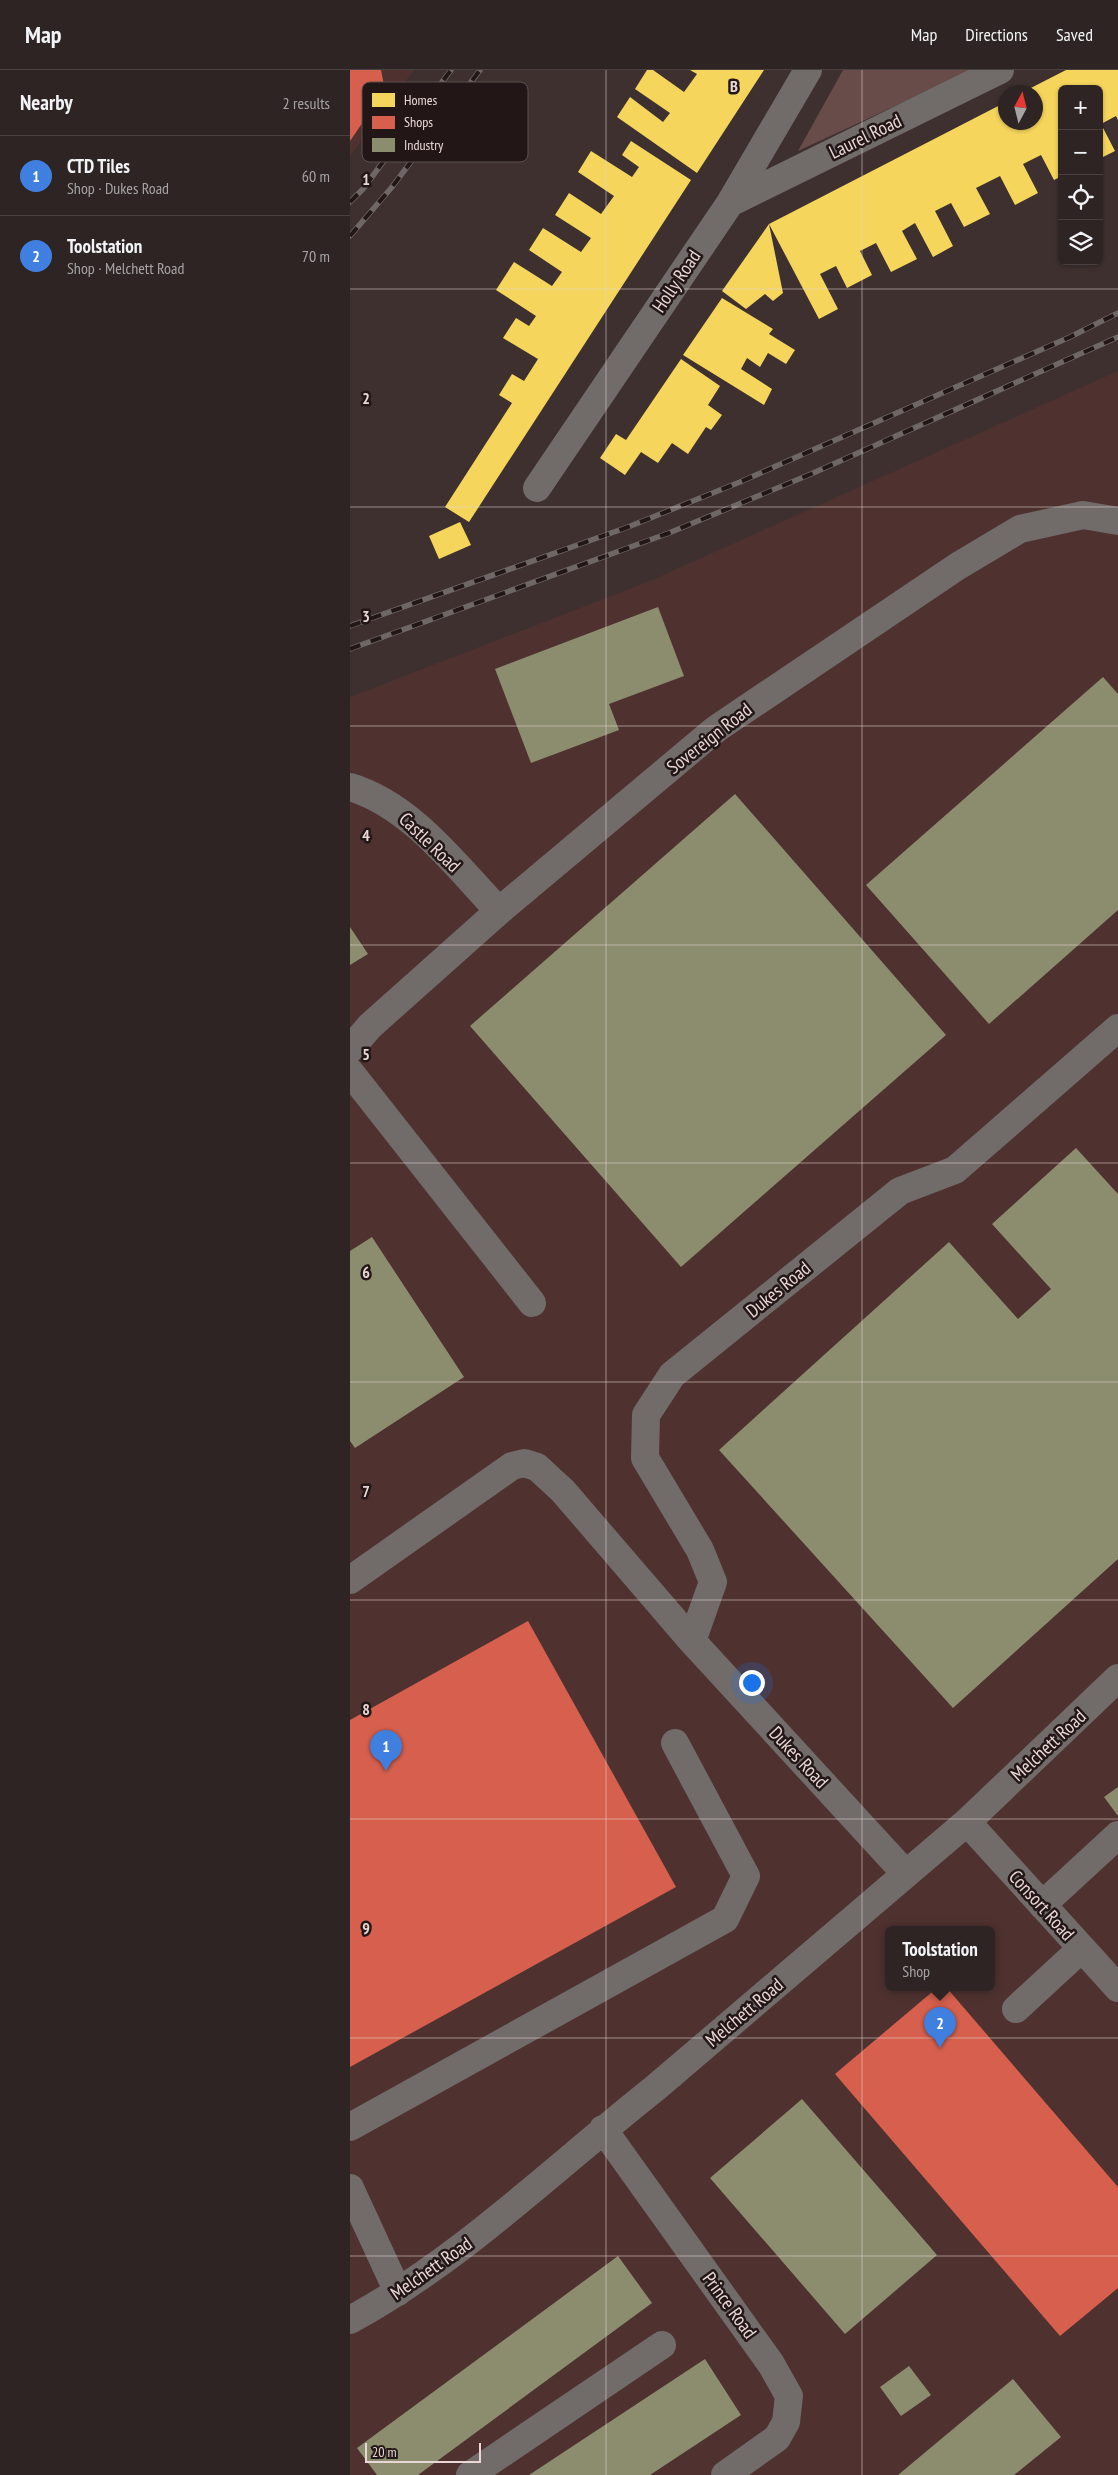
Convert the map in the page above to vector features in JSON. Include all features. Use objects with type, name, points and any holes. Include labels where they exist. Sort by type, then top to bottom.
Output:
[{"type":"street","name":"Holly Road","points":[[537,488],[730,203],[808,70]]},
{"type":"street","name":"Laurel Road","points":[[730,203],[1000,70]]},
{"type":"street","name":"Sovereign Road","points":[[350,1049],[370,1026],[499,911],[716,728],[958,566],[1020,529],[1083,515],[1118,521]]},
{"type":"street","name":"Castle Road","points":[[350,787],[367,792],[407,816],[499,911]]},
{"type":"street","name":"Dukes Road","points":[[692,1641],[713,1582],[700,1550],[645,1458],[646,1415],[672,1375],[900,1191],[955,1170],[1118,1028]]},
{"type":"street","points":[[350,1072],[532,1303]]},
{"type":"street","name":"Dukes Road","points":[[350,1580],[512,1466],[524,1463],[537,1467],[563,1491],[692,1641],[906,1874]]},
{"type":"street","name":"Melchett Road","points":[[350,2320],[398,2292],[474,2238],[654,2089],[967,1822],[1118,1678]]},
{"type":"street","points":[[350,2126],[725,1919],[746,1876],[675,1743]]},
{"type":"street","name":"Consort Road","points":[[967,1822],[1118,1988]]},
{"type":"street","points":[[1042,1905],[1118,1836]]},
{"type":"street","points":[[1016,2009],[1081,1949]]},
{"type":"street","name":"Prince Road","points":[[604,2129],[771,2364],[789,2396],[786,2422],[777,2438],[725,2475]]},
{"type":"street","points":[[350,2188],[398,2292]]},
{"type":"street","points":[[470,2475],[662,2345]]},
{"type":"shaded area","points":[[350,70],[414,70],[405,82],[362,82],[362,140],[350,156]]},
{"type":"shaded area","points":[[843,70],[973,70],[798,151]]},
{"type":"shaded area","points":[[1118,371],[1118,2475],[350,2475],[350,697],[650,581]]},
{"type":"building: Homes","points":[[647,70],[653,70],[684,92],[697,74],[690,70],[764,70],[697,173],[617,117],[630,97],[663,122],[670,113],[635,89]]},
{"type":"building: Homes","points":[[1066,70],[1118,70],[1118,120],[1116,116],[1103,123],[1103,85],[1058,85],[1058,178],[1054,180],[1041,155],[1023,164],[1038,193],[1015,205],[1000,176],[976,188],[990,214],[964,227],[951,203],[935,211],[953,246],[933,257],[915,223],[902,231],[917,259],[891,272],[876,243],[860,251],[872,275],[847,288],[836,266],[820,274],[838,309],[819,319],[769,224],[998,106],[998,130],[1043,130],[1043,85],[1037,85]]},
{"type":"building: Homes","points":[[1103,128],[1115,151],[1103,157]]},
{"type":"building: Homes","points":[[631,141],[691,180],[469,522],[445,507],[512,403],[499,395],[512,374],[524,381],[538,359],[503,338],[516,318],[529,326],[536,316],[496,290],[514,262],[552,286],[562,272],[529,250],[543,228],[581,252],[591,238],[555,215],[569,193],[601,214],[614,196],[578,172],[591,151],[632,177],[639,167],[622,155]]},
{"type":"building: Homes","points":[[769,224],[783,293],[773,301],[765,294],[746,309],[722,291]]},
{"type":"building: Homes","points":[[722,298],[773,329],[769,334],[795,350],[786,364],[768,353],[760,367],[747,358],[741,369],[772,389],[764,405],[683,355]]},
{"type":"building: Homes","points":[[681,359],[720,386],[708,405],[722,415],[711,430],[706,427],[688,454],[672,443],[658,463],[641,452],[625,475],[600,458],[616,434],[626,440]]},
{"type":"building: Homes","points":[[460,522],[471,545],[439,559],[429,536]]},
{"type":"building: Shops","points":[[350,70],[381,70],[383,82],[362,82],[362,124],[350,141]]},
{"type":"building: Shops","points":[[528,1621],[676,1887],[350,2067],[350,1720]]},
{"type":"building: Shops","points":[[933,1991],[949,1991],[1118,2187],[1118,2288],[1060,2336],[835,2074]]},
{"type":"building: Industry","points":[[658,607],[684,676],[609,704],[619,730],[531,763],[495,669]]},
{"type":"building: Industry","points":[[1103,677],[1118,694],[1118,910],[989,1024],[866,885]]},
{"type":"building: Industry","points":[[735,794],[946,1035],[681,1267],[470,1026]]},
{"type":"building: Industry","points":[[350,927],[368,954],[350,965]]},
{"type":"building: Industry","points":[[1076,1148],[1118,1194],[1118,1559],[953,1708],[719,1450],[949,1242],[1018,1319],[1051,1289],[992,1224]]},
{"type":"building: Industry","points":[[372,1237],[464,1377],[355,1448],[350,1441],[350,1251]]},
{"type":"building: Industry","points":[[1118,1787],[1118,1816],[1104,1797]]},
{"type":"building: Industry","points":[[802,2099],[937,2255],[845,2334],[710,2178]]},
{"type":"building: Industry","points":[[618,2256],[652,2303],[418,2475],[377,2475],[357,2448]]},
{"type":"building: Industry","points":[[705,2359],[741,2415],[650,2475],[529,2475]]},
{"type":"building: Industry","points":[[909,2366],[931,2395],[901,2416],[880,2387]]},
{"type":"building: Industry","points":[[1013,2379],[1061,2437],[1014,2475],[898,2475]]},
{"type":"railway","points":[[442,82],[451,70]]},
{"type":"railway","points":[[471,82],[480,70]]},
{"type":"railway","points":[[350,202],[363,189],[383,162]]},
{"type":"railway","points":[[350,236],[411,162]]},
{"type":"railway","points":[[350,626],[628,527],[740,482],[1070,337],[1118,313]]},
{"type":"railway","points":[[350,649],[669,533],[811,474],[1118,337]]},
{"type":"place","name":"CTD Tiles","points":[[386,1771]]},
{"type":"place","name":"Toolstation","points":[[940,2048]]}]
